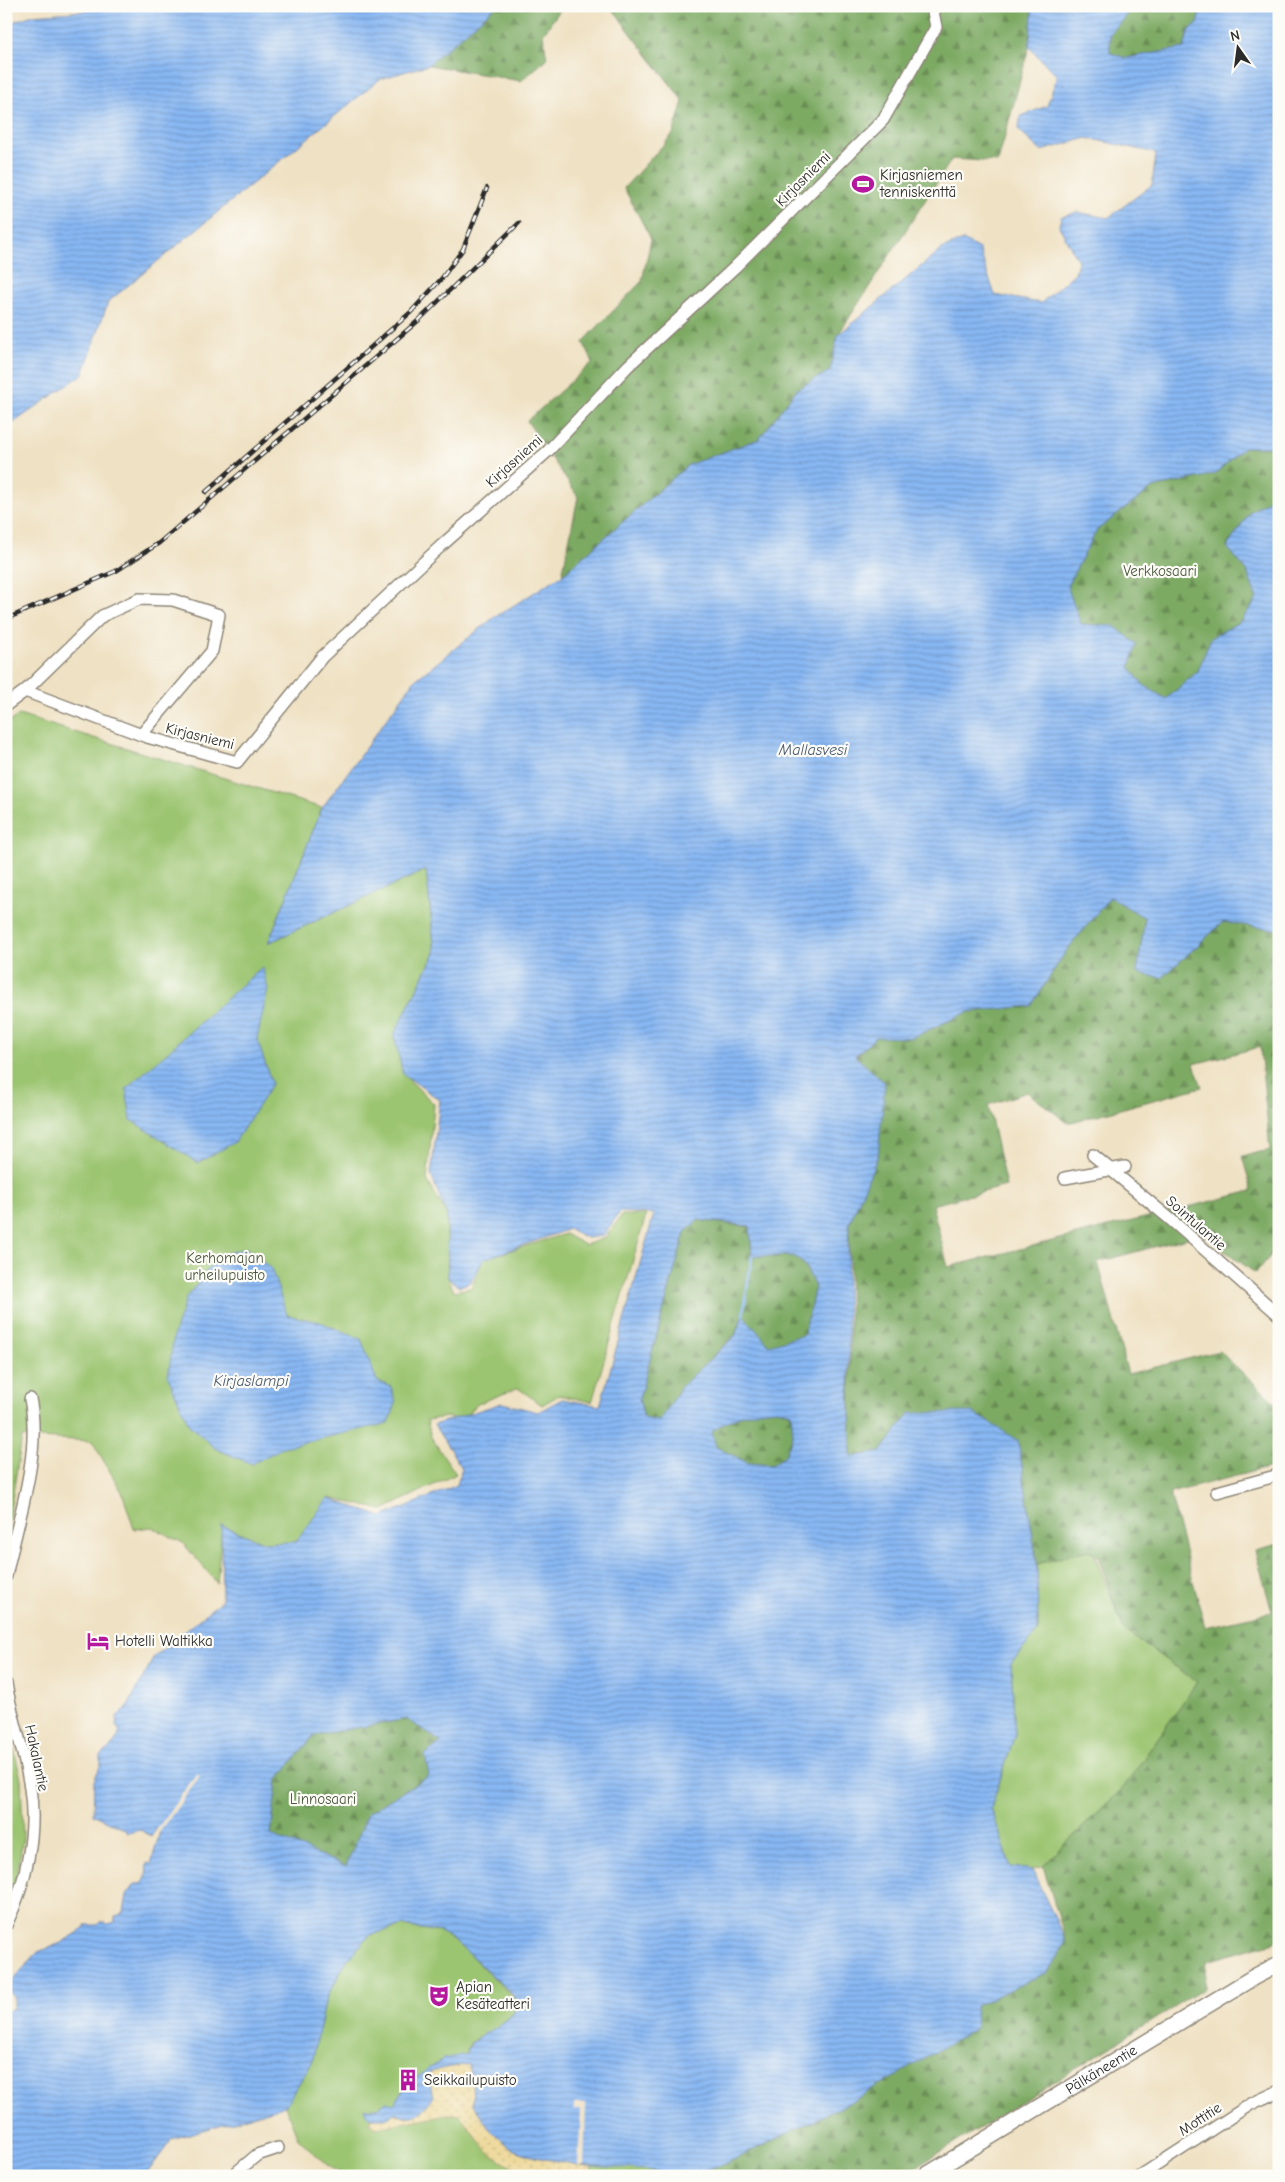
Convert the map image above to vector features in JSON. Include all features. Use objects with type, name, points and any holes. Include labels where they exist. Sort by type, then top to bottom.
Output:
[{"type":"main road","name":"Pälkäneentie","points":[[925,2176],[1246,1982],[1279,1964]]},
{"type":"street","name":"Kirjasniemi","points":[[25,691],[141,735],[237,762],[322,657],[441,546],[548,451],[628,366],[735,267],[883,120],[936,27],[932,6]]},
{"type":"street","points":[[6,705],[25,691],[102,616],[139,599],[173,600],[219,616],[212,652],[141,735]]},
{"type":"street","name":"Sointulantie","points":[[1093,1155],[1170,1219],[1279,1315]]},
{"type":"street","points":[[1065,1178],[1094,1171],[1110,1171],[1126,1167]]},
{"type":"street","points":[[6,1576],[29,1468],[33,1437],[33,1411],[30,1399]]},
{"type":"street","points":[[1217,1492],[1279,1475]]},
{"type":"street","name":"Hakalantie","points":[[6,1684],[28,1779],[32,1808],[31,1836],[26,1868],[6,1925]]},
{"type":"street","name":"Mottitie","points":[[1140,2176],[1251,2104],[1279,2091]]},
{"type":"street","points":[[232,2176],[257,2155],[278,2148]]},
{"type":"green space","points":[[496,6],[563,6],[543,34],[547,59],[521,81],[428,65]]},
{"type":"green space","points":[[610,6],[1033,6],[1029,47],[998,162],[952,159],[838,335],[830,371],[797,389],[759,439],[688,465],[562,575],[578,497],[527,421],[593,362],[583,342],[642,281],[651,239],[624,188],[673,134],[683,101]]},
{"type":"green space","points":[[1134,6],[1200,6],[1198,25],[1189,30],[1184,48],[1126,58],[1109,53],[1110,34]]},
{"type":"green space","name":"Verkkosaari","points":[[1244,447],[1279,447],[1279,494],[1250,512],[1227,547],[1247,571],[1257,598],[1241,621],[1211,638],[1198,671],[1165,700],[1142,684],[1130,667],[1114,626],[1081,624],[1067,586],[1097,530],[1152,488],[1215,474]]},
{"type":"green space","name":"Kerhomajan urheilupuisto","points":[[19,715],[322,808],[268,943],[426,870],[435,953],[394,1035],[403,1074],[434,1104],[427,1180],[447,1215],[448,1278],[454,1291],[471,1288],[483,1259],[565,1234],[585,1245],[605,1238],[622,1215],[646,1215],[592,1402],[559,1395],[542,1405],[518,1388],[479,1403],[461,1420],[447,1417],[427,1420],[431,1437],[456,1474],[383,1510],[329,1498],[296,1542],[265,1543],[222,1525],[217,1583],[183,1543],[152,1527],[134,1529],[122,1492],[92,1441],[22,1437],[6,1537],[6,724]]},
{"type":"green space","points":[[1110,897],[1145,918],[1137,973],[1162,978],[1223,922],[1279,930],[1279,1247],[1255,1273],[1202,1234],[1098,1262],[1128,1374],[1219,1351],[1279,1406],[1279,1465],[1170,1493],[1205,1627],[1272,1612],[1255,1550],[1279,1544],[1279,1941],[1207,1961],[1205,1988],[902,2176],[685,2176],[725,2164],[853,2101],[975,2006],[1048,1972],[1066,1941],[1043,1866],[1124,1787],[1197,1682],[1124,1630],[1098,1556],[1088,1550],[1037,1564],[1018,1440],[910,1413],[881,1452],[851,1457],[849,1224],[878,1156],[855,1057],[876,1037],[911,1038],[968,1012],[1031,1006],[1066,951]],"holes":[[[1260,1047],[1270,1150],[1242,1156],[1252,1191],[948,1267],[932,1205],[1006,1186],[988,1105],[1027,1092],[1068,1123],[1202,1087],[1194,1064]]]},
{"type":"green space","points":[[698,1220],[750,1227],[752,1256],[794,1256],[805,1265],[815,1287],[804,1335],[769,1346],[743,1315],[735,1335],[681,1387],[660,1421],[644,1418],[639,1399],[685,1232]]},
{"type":"green space","points":[[778,1409],[791,1414],[793,1435],[785,1456],[771,1465],[748,1463],[716,1447],[712,1431],[728,1421],[759,1411]]},
{"type":"green space","points":[[1088,1550],[1094,1553],[1124,1630],[1197,1682],[1124,1787],[1043,1866],[1032,1870],[1011,1867],[991,1808],[1015,1734],[1011,1664],[1038,1631],[1037,1564]]},
{"type":"green space","points":[[6,1716],[21,1779],[23,1839],[15,1884],[6,1888]]},
{"type":"green space","name":"Linnosaari","points":[[407,1719],[441,1742],[429,1776],[368,1813],[346,1866],[271,1836],[277,1780],[314,1735]]},
{"type":"green space","points":[[403,1926],[441,1932],[462,1947],[518,2002],[517,2010],[497,2027],[471,2042],[466,2050],[469,2064],[647,2170],[676,2176],[345,2176],[326,2164],[298,2138],[285,2106],[312,2062],[326,1999],[347,1960],[370,1935]]},
{"type":"sand","points":[[469,2064],[472,2078],[473,2104],[514,2150],[535,2157],[592,2166],[591,2176],[551,2175],[524,2171],[512,2166],[489,2152],[460,2115],[448,2114],[376,2128],[370,2123],[372,2118],[388,2118],[394,2113],[407,2117],[433,2096],[428,2075],[434,2070]]},
{"type":"water","points":[[150,6],[496,6],[428,65],[380,79],[108,302],[83,374],[6,428],[6,24],[33,15]]},
{"type":"water","name":"Mallasvesi","points":[[1033,6],[1134,6],[1110,34],[1110,53],[1126,58],[1184,48],[1189,30],[1198,24],[1200,6],[1279,6],[1279,447],[1244,447],[1215,474],[1152,488],[1097,530],[1067,586],[1081,624],[1114,626],[1137,644],[1130,667],[1142,684],[1166,699],[1198,671],[1211,638],[1241,621],[1257,599],[1247,571],[1227,547],[1250,512],[1279,494],[1279,930],[1223,922],[1162,978],[1137,973],[1145,918],[1110,897],[1066,951],[1031,1006],[968,1012],[911,1038],[876,1037],[855,1056],[885,1083],[878,1156],[849,1224],[847,1283],[851,1457],[881,1452],[910,1413],[972,1412],[1018,1440],[1037,1564],[1038,1631],[1011,1664],[1015,1734],[991,1808],[1011,1867],[1032,1870],[1066,1941],[1048,1972],[975,2006],[976,2028],[853,2101],[725,2164],[685,2176],[647,2170],[578,2165],[535,2157],[514,2150],[492,2132],[473,2104],[472,2078],[469,2064],[434,2070],[428,2075],[433,2096],[425,2108],[414,2116],[394,2113],[388,2118],[372,2118],[366,2113],[364,2108],[377,2108],[387,2102],[394,2104],[409,2082],[425,2072],[429,2067],[443,2059],[467,2054],[466,2050],[473,2042],[512,2015],[518,2002],[462,1947],[441,1932],[403,1926],[370,1935],[347,1960],[326,1999],[312,2062],[285,2106],[172,2139],[145,2176],[6,2176],[6,2013],[14,2007],[14,1998],[7,1988],[38,1952],[61,1943],[84,1929],[86,1925],[97,1925],[100,1922],[108,1924],[115,1922],[115,1917],[124,1912],[127,1895],[134,1884],[142,1884],[146,1878],[147,1863],[151,1864],[160,1831],[157,1828],[152,1836],[140,1830],[128,1833],[124,1829],[93,1814],[94,1781],[101,1764],[101,1756],[112,1746],[120,1731],[116,1726],[117,1716],[125,1711],[154,1657],[222,1600],[221,1525],[265,1543],[296,1542],[328,1498],[382,1517],[457,1485],[462,1468],[434,1425],[502,1403],[538,1412],[562,1399],[600,1406],[654,1214],[620,1212],[603,1236],[587,1238],[569,1229],[484,1259],[470,1282],[459,1287],[448,1278],[447,1215],[431,1175],[440,1100],[403,1074],[394,1035],[435,953],[426,870],[268,943],[322,808],[414,681],[492,619],[562,575],[688,465],[759,439],[797,389],[830,371],[838,335],[942,249],[963,240],[979,249],[995,295],[1041,303],[1075,273],[1078,261],[1059,226],[1061,217],[1077,212],[1108,218],[1152,185],[1156,153],[1087,138],[1041,151],[1018,130],[1021,116],[1047,106],[1057,76],[1029,47]],"holes":[[[698,1220],[750,1226],[752,1256],[794,1256],[805,1265],[815,1287],[804,1335],[769,1345],[743,1315],[735,1336],[681,1387],[660,1421],[644,1418],[639,1399],[685,1232]],[[778,1409],[791,1413],[793,1435],[785,1456],[772,1465],[748,1463],[716,1447],[712,1431],[735,1418]],[[407,1719],[441,1742],[425,1755],[429,1776],[368,1813],[346,1866],[271,1835],[277,1780],[314,1735]]]},
{"type":"water","points":[[262,967],[268,989],[257,1039],[272,1084],[235,1142],[198,1163],[131,1120],[126,1089]]},
{"type":"water","name":"Kirjaslampi","points":[[246,1248],[271,1268],[287,1315],[320,1322],[361,1339],[377,1381],[391,1387],[396,1403],[389,1423],[284,1447],[252,1464],[216,1449],[189,1425],[168,1377],[174,1334],[186,1298],[219,1255]]},
{"type":"pier","points":[[197,1773],[200,1776],[156,1837],[157,1833],[155,1836],[152,1836]]},
{"type":"pier","points":[[574,2103],[586,2103],[584,2165],[578,2165],[581,2110],[574,2110]]},
{"type":"waterway","points":[[743,1315],[752,1256]]},
{"type":"railway","points":[[206,492],[411,312],[442,278],[463,249],[487,188]]},
{"type":"railway","points":[[6,619],[116,571],[159,543],[419,320],[519,223]]},
{"type":"place","name":"Kirjasniemen tenniskenttä","points":[[863,184]]},
{"type":"place","name":"Hotelli Waltikka","points":[[98,1641]]},
{"type":"place","name":"Apian Kesäteatteri","points":[[439,1996]]},
{"type":"place","name":"Seikkailupuisto","points":[[408,2080]]}]
